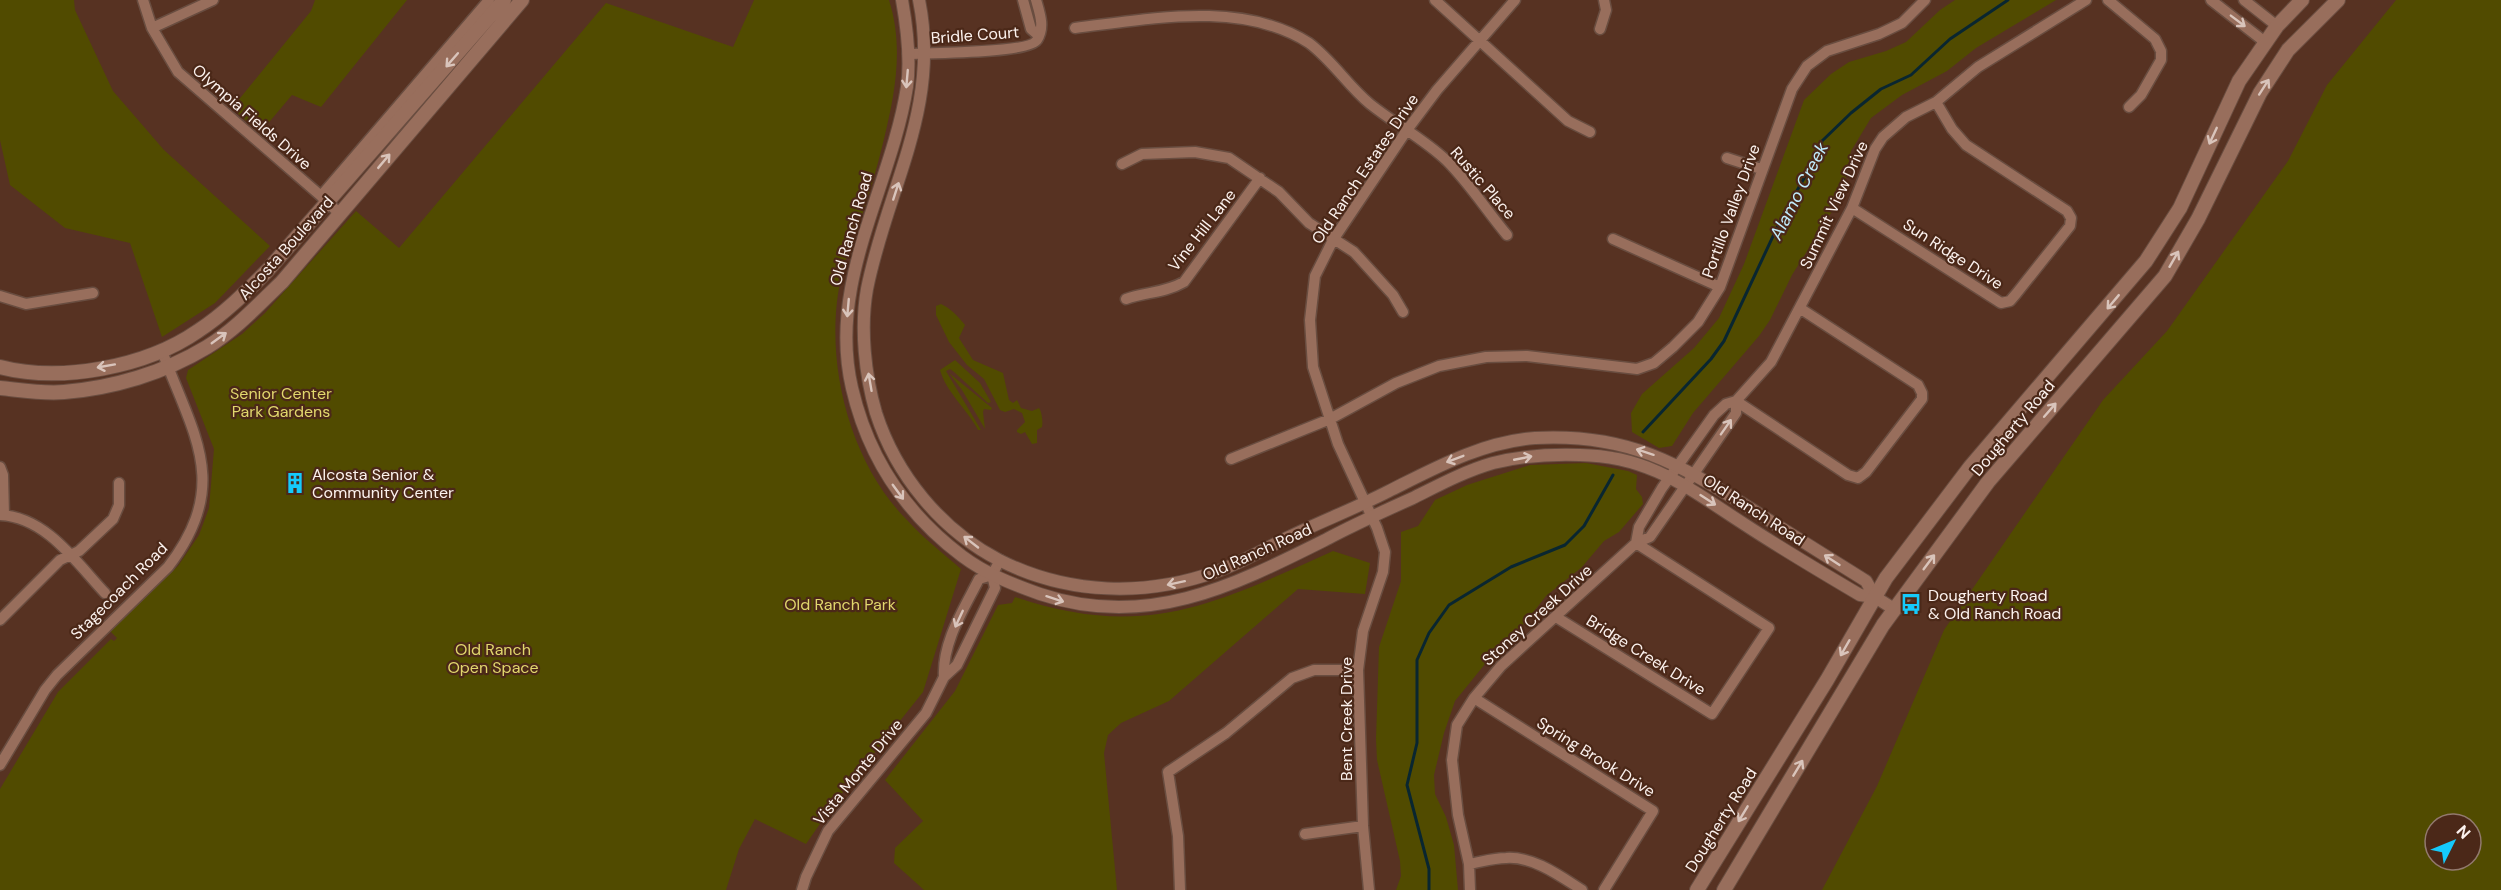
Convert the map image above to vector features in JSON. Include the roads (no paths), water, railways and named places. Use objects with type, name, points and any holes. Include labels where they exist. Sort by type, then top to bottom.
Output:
[{"type":"main road","name":"Alcosta Boulevard","points":[[0,367],[65,373],[123,363],[162,351],[196,333],[228,309],[267,271],[325,199],[504,0]]},
{"type":"main road","name":"Alcosta Boulevard","points":[[0,388],[62,392],[125,382],[168,367],[207,347],[241,322],[282,282],[522,0]]},
{"type":"main road","name":"Dougherty Road","points":[[1697,890],[1827,680],[1886,578],[1970,467],[2146,261],[2180,208],[2239,81],[2277,26],[2302,0]]},
{"type":"main road","name":"Dougherty Road","points":[[1724,890],[1894,609],[1988,482],[2164,276],[2198,219],[2260,93],[2288,50],[2338,0]]},
{"type":"street","name":"Olympia Fields Drive","points":[[143,0],[152,28],[178,72],[325,199],[339,214]]},
{"type":"street","points":[[152,28],[213,0]]},
{"type":"street","name":"Alcosta Boulevard","points":[[325,199],[489,0]]},
{"type":"street","name":"Old Ranch Road","points":[[902,0],[908,39],[908,83],[899,126],[850,286],[846,330],[850,382],[860,420],[880,464],[893,485],[909,508],[936,536],[973,565],[992,575],[1064,602],[1110,607],[1152,606],[1194,598],[1232,585],[1447,481],[1493,464],[1535,455],[1581,454],[1616,457],[1661,471],[1860,595],[1875,597],[1894,609]]},
{"type":"street","name":"Old Ranch Road","points":[[919,0],[924,53],[923,88],[915,132],[878,245],[867,292],[864,333],[869,381],[877,414],[895,456],[922,498],[947,524],[982,551],[1017,569],[1070,585],[1113,590],[1151,588],[1188,580],[1222,569],[1439,465],[1485,447],[1533,438],[1584,439],[1622,444],[1678,465],[1866,581],[1875,597]]},
{"type":"street","name":"Bridle Court","points":[[1023,0],[1031,29],[1038,35]]},
{"type":"street","name":"Bridle Court","points":[[908,54],[1021,48],[1033,44],[1038,39],[1042,26],[1036,0]]},
{"type":"street","points":[[1435,0],[1568,121],[1590,132]]},
{"type":"street","name":"Old Ranch Estates Drive","points":[[1372,517],[1330,419],[1313,367],[1310,320],[1315,276],[1333,240],[1407,130],[1437,90],[1515,0]]},
{"type":"street","points":[[1600,29],[1606,10],[1604,0]]},
{"type":"street","name":"Portillo Valley Drive","points":[[1231,459],[1330,419],[1396,383],[1439,366],[1486,357],[1527,356],[1637,369],[1654,363],[1698,322],[1720,287],[1792,89],[1807,66],[1827,51],[1879,34],[1902,23],[1925,0]]},
{"type":"street","name":"Summit View Drive","points":[[1671,477],[1714,415],[1726,404],[1736,400],[1772,362],[1852,208],[1875,148],[1883,137],[1906,117],[1936,102],[1978,67],[2086,0]]},
{"type":"street","points":[[2108,0],[2155,39],[2161,51],[2161,60],[2141,94],[2129,107]]},
{"type":"street","points":[[2211,0],[2265,42]]},
{"type":"street","points":[[2244,0],[2277,26]]},
{"type":"street","name":"Rustic Place","points":[[1075,28],[1200,13],[1236,16],[1275,25],[1308,43],[1339,69],[1369,103],[1446,161],[1507,235]]},
{"type":"street","name":"Sun Ridge Drive","points":[[1852,208],[2001,303],[2010,301],[2070,226],[2071,218],[2067,211],[1966,145],[1952,129],[1936,102]]},
{"type":"street","points":[[1122,164],[1142,154],[1195,152],[1229,158],[1279,192],[1309,223],[1354,252],[1393,295],[1404,312]]},
{"type":"street","points":[[1727,158],[1761,169]]},
{"type":"street","name":"Vine Hill Lane","points":[[1126,299],[1141,293],[1169,290],[1184,282],[1260,178]]},
{"type":"street","points":[[1613,239],[1720,287]]},
{"type":"street","points":[[0,296],[26,304],[93,293]]},
{"type":"street","points":[[1736,400],[1848,475],[1858,478],[1866,472],[1922,399],[1923,393],[1918,385],[1801,309]]},
{"type":"street","name":"Stagecoach Road","points":[[0,765],[45,690],[57,675],[168,567],[182,549],[193,528],[203,491],[202,456],[196,435],[162,351]]},
{"type":"street","name":"Summit View Drive","points":[[1685,486],[1736,413],[1736,400]]},
{"type":"street","points":[[0,467],[3,475],[2,515],[38,526],[53,538],[105,593]]},
{"type":"street","name":"Stoney Creek Drive","points":[[1636,543],[1639,527],[1671,477]]},
{"type":"street","points":[[0,620],[60,560],[79,551],[113,519],[119,505],[119,483]]},
{"type":"street","name":"Stoney Creek Drive","points":[[1470,890],[1469,864],[1458,815],[1452,760],[1457,725],[1474,698],[1501,666],[1636,543],[1650,537],[1685,486]]},
{"type":"street","name":"Bent Creek Drive","points":[[1369,890],[1363,826],[1358,670],[1363,631],[1383,572],[1385,552],[1372,517]]},
{"type":"street","name":"Bridge Creek Drive","points":[[1556,617],[1712,714],[1769,628],[1636,543]]},
{"type":"street","name":"Vista Monte Drive","points":[[802,890],[828,831],[926,712],[944,677],[957,665],[995,588],[992,575],[999,560]]},
{"type":"street","name":"Vista Monte Drive","points":[[944,677],[943,659],[956,626],[979,579],[992,575]]},
{"type":"street","points":[[1180,890],[1178,836],[1167,772],[1226,733],[1292,678],[1314,670],[1358,670]]},
{"type":"street","name":"Spring Brook Drive","points":[[1474,698],[1653,811],[1604,890]]},
{"type":"street","points":[[1305,834],[1363,826]]},
{"type":"street","points":[[1469,864],[1507,857],[1526,860],[1552,871],[1582,890]]},
{"type":"waterway","name":"Alamo Creek","points":[[1643,432],[1711,359],[1724,341],[1782,217],[1819,152],[1822,141],[1851,113],[1881,89],[1911,75],[1950,39],[2008,0]]},
{"type":"waterway","name":"Alamo Creek","points":[[1429,890],[1429,869],[1407,785],[1417,743],[1417,660],[1429,633],[1449,605],[1511,567],[1565,545],[1584,526],[1613,475]]},
{"type":"place","name":"Alcosta Senior & Community Center","points":[[295,483]]},
{"type":"place","name":"Dougherty Road & Old Ranch Road","points":[[1911,604]]},
{"type":"park label","name":"Senior Center Park Gardens","points":[[281,402]]},
{"type":"park label","name":"Old Ranch Park","points":[[840,604]]},
{"type":"park label","name":"Old Ranch Open Space","points":[[493,658]]}]
